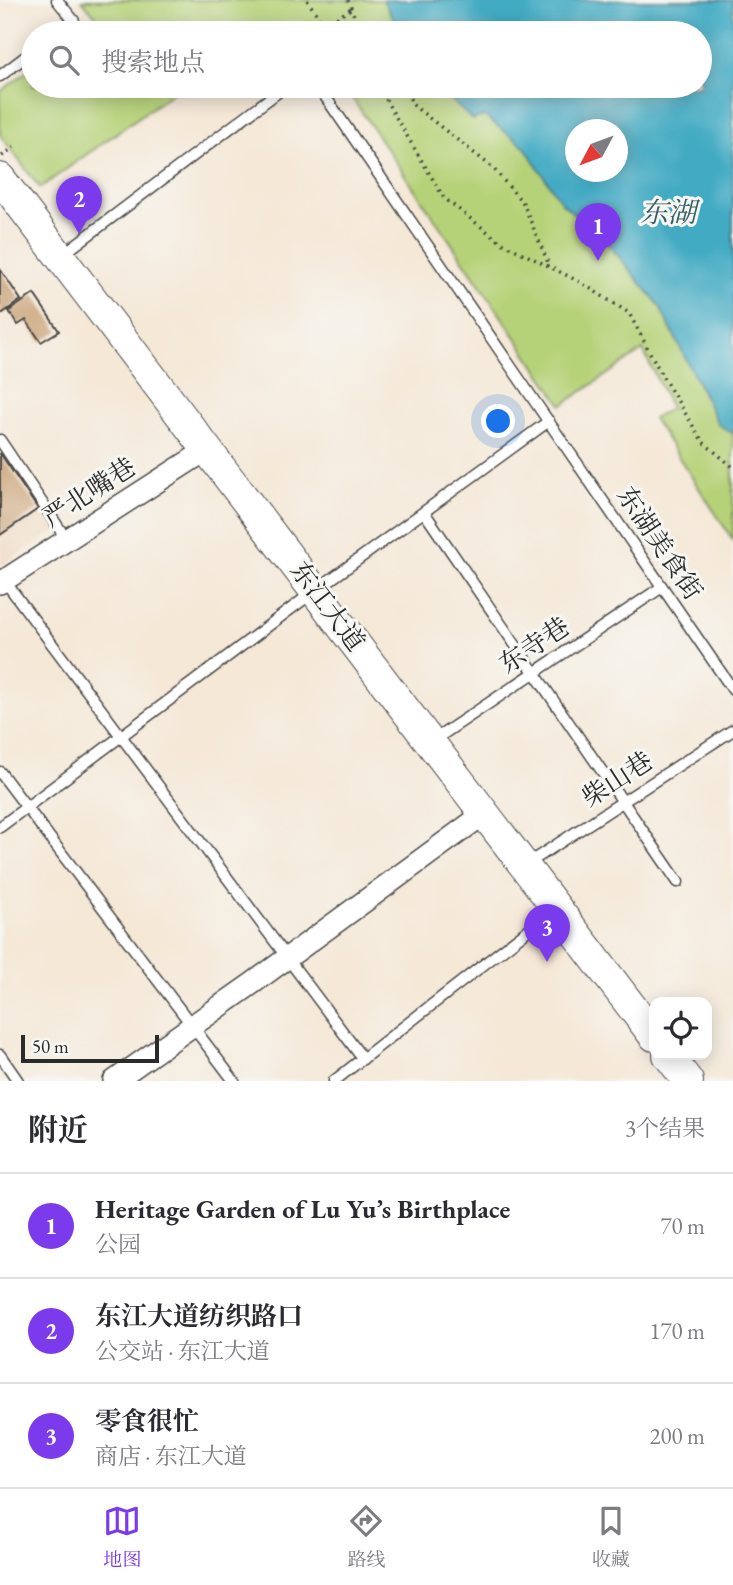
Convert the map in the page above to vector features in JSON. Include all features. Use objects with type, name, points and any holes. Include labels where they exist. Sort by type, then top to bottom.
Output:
[{"type":"street","name":"东江大道","points":[[0,178],[649,1029]]},
{"type":"street","name":"严北嘴巷","points":[[2,581],[208,449]]},
{"type":"street","points":[[114,1081],[485,813]]},
{"type":"street","points":[[672,1060],[688,1081]]},
{"type":"lane","points":[[57,0],[73,21]]},
{"type":"lane","points":[[0,76],[21,60]]},
{"type":"lane","points":[[60,256],[270,98]]},
{"type":"lane","name":"东湖美食街","points":[[326,98],[733,690]]},
{"type":"lane","points":[[0,827],[316,590],[549,421]]},
{"type":"lane","points":[[0,440],[66,540]]},
{"type":"lane","points":[[424,512],[678,882]]},
{"type":"lane","points":[[2,581],[363,1059]]},
{"type":"lane","name":"东寺巷","points":[[431,742],[662,587]]},
{"type":"lane","name":"柴山巷","points":[[525,865],[733,730]]},
{"type":"lane","points":[[0,772],[234,1081]]},
{"type":"lane","points":[[334,1081],[557,908]]},
{"type":"lane","points":[[0,1055],[19,1081]]},
{"type":"path","points":[[307,0],[322,21]]},
{"type":"path","points":[[348,0],[357,21]]},
{"type":"path","points":[[332,21],[352,8]]},
{"type":"path","points":[[386,98],[444,198],[502,243],[580,282],[629,313],[664,379],[703,442],[733,467]]},
{"type":"path","points":[[409,98],[414,106],[492,167],[523,203],[550,267]]},
{"type":"path","points":[[0,157],[14,147]]},
{"type":"shaded area","points":[[0,433],[63,527],[0,566]]},
{"type":"green space","points":[[82,0],[733,0],[733,540],[653,418],[671,408],[643,350],[562,405],[352,98],[712,98],[712,21],[93,21],[97,18]]},
{"type":"green space","points":[[21,76],[21,98],[165,98],[40,188],[0,135],[0,92]]},
{"type":"water","name":"东湖","points":[[383,0],[733,0],[733,434],[718,424],[659,305],[609,245],[561,202],[524,146],[484,116],[472,120],[449,98],[712,98],[712,21],[394,21]]},
{"type":"building","points":[[0,269],[21,300],[0,315]]},
{"type":"building","points":[[34,294],[59,331],[41,342],[26,320],[18,325],[9,311]]},
{"type":"building","points":[[0,453],[38,509],[0,535]]},
{"type":"place","name":"东江大道纺织路口","points":[[79,234]]},
{"type":"place","name":"Heritage Garden of Lu Yu’s Birthplace","points":[[598,261]]},
{"type":"place","name":"零食很忙","points":[[547,962]]}]
